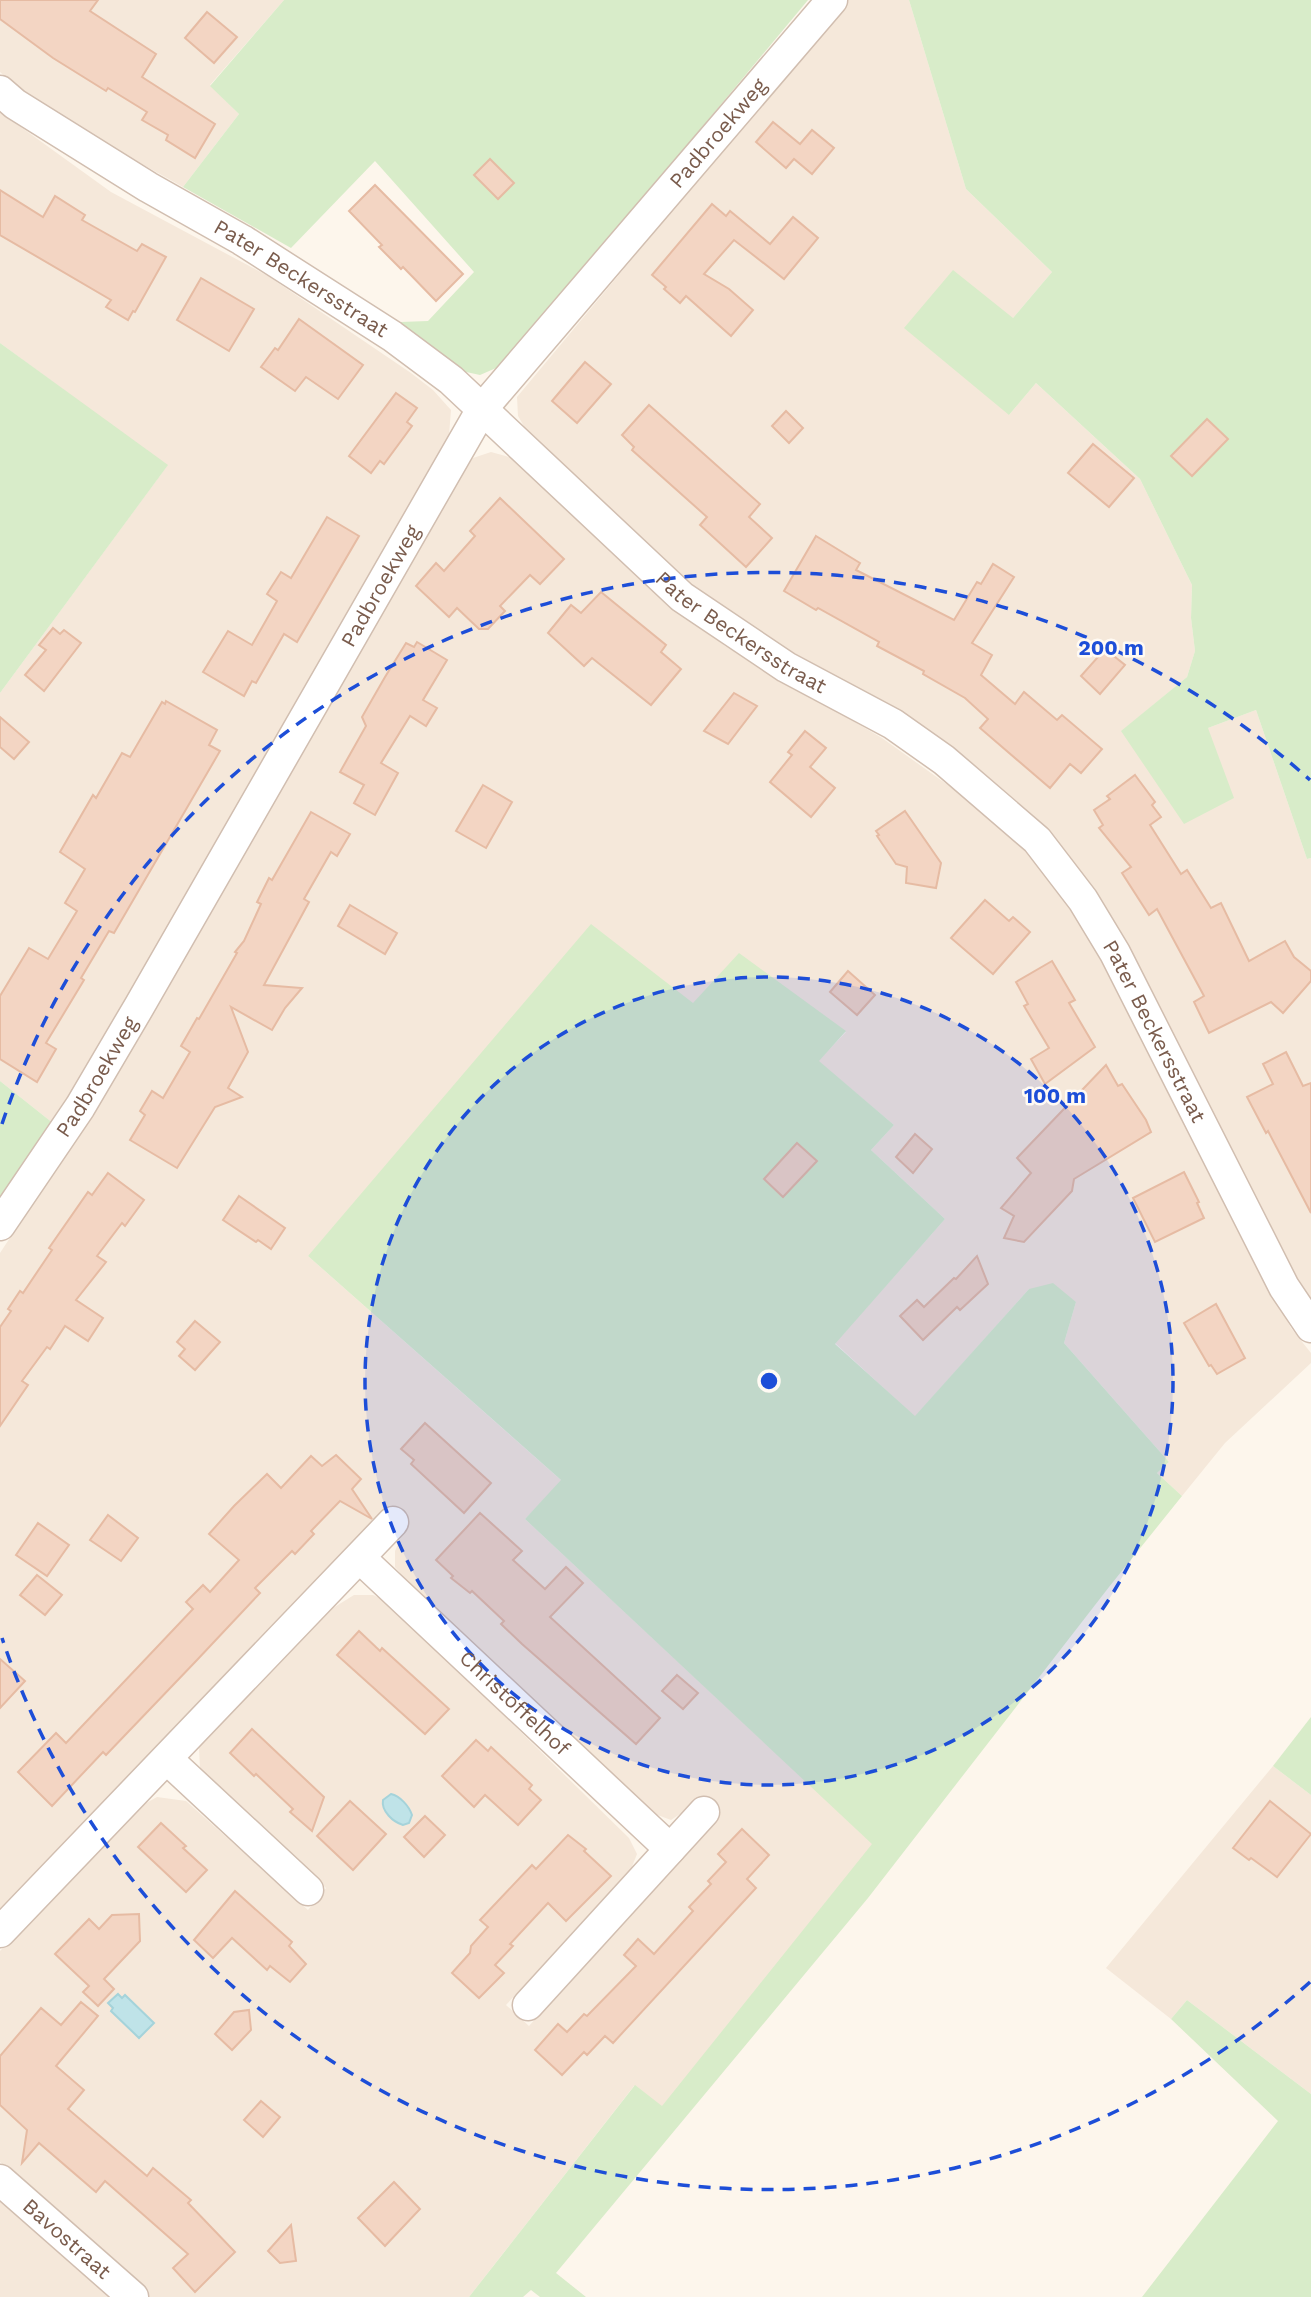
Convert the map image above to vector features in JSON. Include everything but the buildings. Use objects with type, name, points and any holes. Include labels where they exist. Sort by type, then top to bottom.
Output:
[{"type":"street","name":"Padbroekweg","points":[[0,1225],[80,1107],[114,1050],[482,410],[832,0]]},
{"type":"street","name":"Pater Beckersstraat","points":[[0,91],[15,104],[148,187],[242,240],[392,335],[451,380],[682,597],[786,667],[893,724],[944,760],[1037,839],[1083,900],[1115,953],[1284,1287],[1311,1327]]},
{"type":"street","points":[[0,1932],[393,1522]]},
{"type":"street","name":"Christoffelhof","points":[[360,1558],[670,1849]]},
{"type":"street","points":[[167,1759],[308,1890]]},
{"type":"street","points":[[528,2005],[704,1812]]},
{"type":"street","name":"Bavostraat","points":[[0,2180],[133,2297]]},
{"type":"shaded area","points":[[0,0],[284,0],[210,85],[239,114],[183,187],[99,140],[17,88],[0,72]]},
{"type":"shaded area","points":[[848,0],[909,0],[966,189],[1052,272],[1013,318],[1009,415],[1036,383],[1140,479],[1192,585],[1191,618],[1195,651],[1187,677],[1122,731],[1208,728],[1256,710],[1307,859],[1311,858],[1311,1303],[1287,1264],[1123,936],[1083,875],[1033,815],[967,759],[912,720],[760,635],[713,602],[662,559],[528,433],[518,416],[517,397]]},
{"type":"shaded area","points":[[0,112],[111,192],[268,276],[411,373],[433,390],[451,410],[449,435],[54,1124],[0,1081],[0,693],[167,466],[0,343]]},
{"type":"shaded area","points":[[491,452],[513,458],[639,577],[725,646],[882,738],[980,808],[1019,842],[1054,884],[1115,981],[1225,1203],[1291,1328],[1311,1353],[1311,1363],[1225,1443],[1182,1496],[1157,1473],[1169,1462],[1064,1343],[1076,1302],[1029,1289],[915,1417],[835,1343],[945,1219],[871,1150],[894,1125],[818,1061],[846,1032],[694,1003],[308,1256],[562,1481],[525,1519],[873,1844],[662,2107],[634,2086],[469,2297],[149,2297],[120,2267],[0,2162],[0,1951],[141,1806],[157,1797],[186,1801],[308,1910],[326,1888],[200,1769],[199,1747],[333,1608],[354,1595],[373,1595],[388,1602],[629,1838],[637,1854],[631,1869],[506,2005],[529,2026],[721,1811],[702,1799],[671,1820],[655,1814],[414,1589],[395,1567],[395,1551],[408,1527],[389,1507],[0,1909],[0,1253],[62,1159],[445,498],[473,458]]},
{"type":"shaded area","points":[[1273,1766],[1311,1795],[1311,2094],[1187,2000],[1171,2019],[1106,1968]]},
{"type":"shaded area","points":[[0,2196],[114,2297],[0,2297]]},
{"type":"green space","points":[[284,0],[808,0],[503,365],[480,375],[457,370],[400,322],[428,321],[474,272],[375,161],[291,248],[183,187],[239,114],[210,86]]},
{"type":"green space","points":[[909,0],[1311,0],[1311,858],[1307,859],[1256,710],[1208,728],[1234,798],[1184,824],[1121,731],[1187,677],[1195,651],[1191,618],[1192,585],[1140,479],[1036,383],[1009,415],[904,328],[953,270],[1013,318],[1052,272],[966,189]]},
{"type":"green space","points":[[0,343],[168,465],[0,693]]},
{"type":"green space","points":[[591,924],[693,1003],[739,953],[846,1031],[819,1061],[894,1125],[871,1150],[945,1219],[835,1344],[915,1416],[1029,1289],[1053,1283],[1076,1302],[1064,1343],[1169,1462],[1157,1473],[1182,1496],[868,1898],[556,2273],[586,2297],[540,2297],[531,2290],[523,2297],[469,2297],[635,2085],[662,2106],[872,1844],[525,1519],[561,1480],[308,1256]]},
{"type":"green space","points":[[0,1081],[54,1124],[0,1206]]},
{"type":"green space","points":[[1311,1717],[1311,1795],[1273,1766]]},
{"type":"green space","points":[[1187,2000],[1311,2094],[1311,2297],[1142,2297],[1278,2121],[1171,2019]]},
{"type":"water","points":[[391,1794],[401,1799],[409,1808],[412,1815],[409,1823],[399,1824],[386,1812],[383,1800]]},
{"type":"water","points":[[118,1994],[122,1998],[125,1995],[154,2023],[139,2038],[111,2011],[113,2008],[108,2003]]}]
